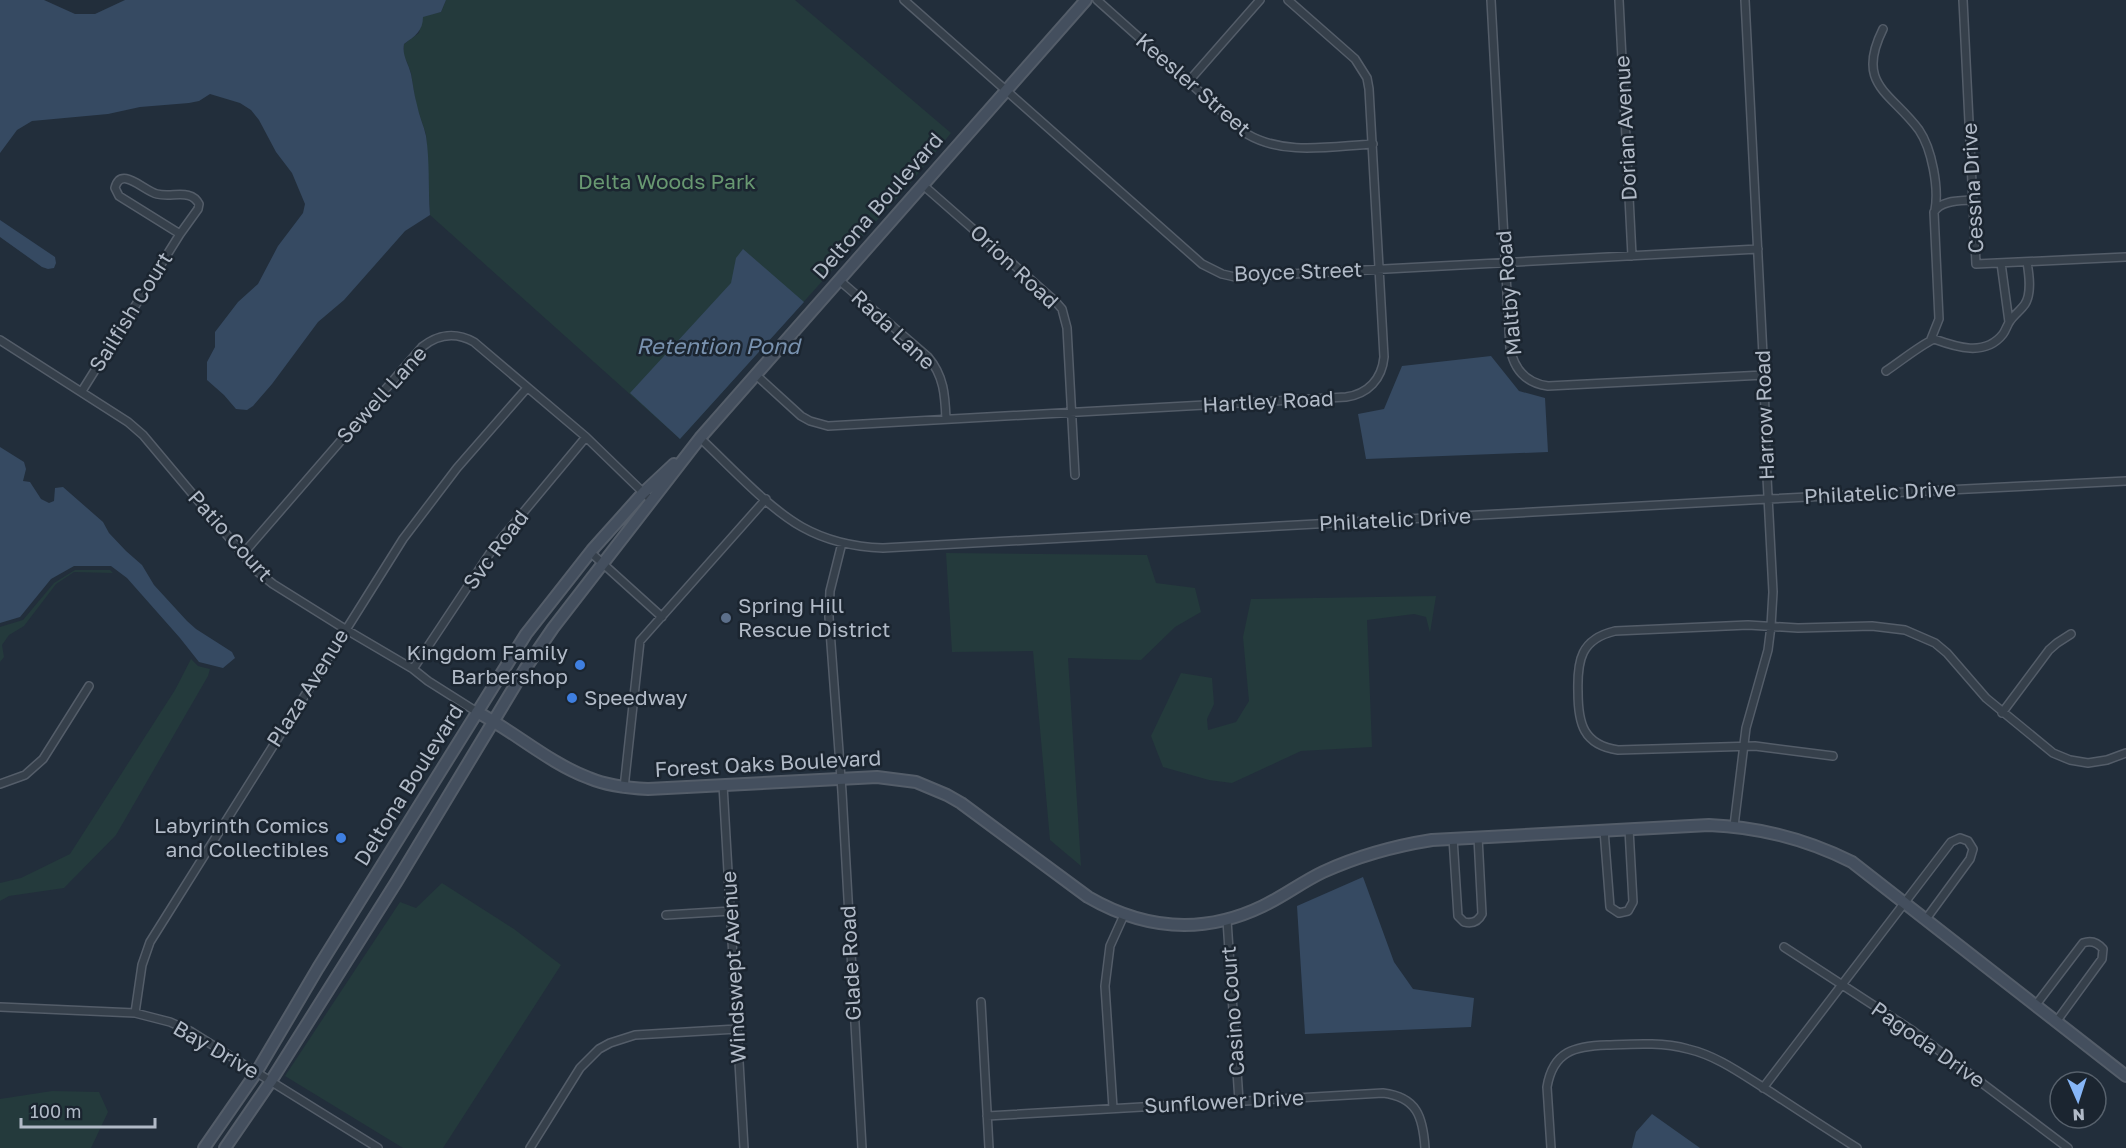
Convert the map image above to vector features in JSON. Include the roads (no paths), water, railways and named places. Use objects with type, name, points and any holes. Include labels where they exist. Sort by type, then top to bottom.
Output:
[{"type":"main road","name":"Deltona Boulevard","points":[[225,1148],[271,1081],[395,885],[553,628],[700,438],[1086,0]]},
{"type":"main road","name":"Deltona Boulevard","points":[[204,1148],[256,1073],[318,968],[526,634],[590,552],[643,493],[700,438]]},
{"type":"main road","name":"Forest Oaks Boulevard","points":[[477,712],[572,770],[589,778],[624,788],[648,789],[877,777],[896,778],[916,783],[961,803],[1088,897],[1124,915],[1170,925],[1207,924],[1227,920],[1266,905],[1310,879],[1349,861],[1404,845],[1453,838],[1709,825],[1734,826],[1778,833],[1826,849],[1852,862],[2126,1076]]},
{"type":"main road","points":[[377,873],[395,885]]},
{"type":"street","name":"Keesler Street","points":[[1097,0],[1247,134],[1272,146],[1373,144]]},
{"type":"street","points":[[1188,82],[1260,0]]},
{"type":"street","name":"Hartley Road","points":[[756,375],[801,416],[828,426],[1346,398],[1362,393],[1377,380],[1384,364],[1370,89],[1355,59],[1288,0]]},
{"type":"street","name":"Maltby Road","points":[[1491,0],[1512,358],[1520,373],[1534,383],[1548,386],[1764,375]]},
{"type":"street","name":"Dorian Avenue","points":[[1619,0],[1632,255]]},
{"type":"street","name":"Harrow Road","points":[[1734,826],[1746,728],[1762,674],[1771,626],[1773,592],[1745,0]]},
{"type":"street","name":"Cessna Drive","points":[[1963,0],[1976,264],[2126,257]]},
{"type":"street","name":"Boyce Street","points":[[908,1],[1202,264],[1212,270],[1235,277],[1758,249]]},
{"type":"street","points":[[1883,29],[1873,54],[1875,76],[1885,95],[1909,117],[1924,138],[1931,157],[1936,196],[1939,319],[1931,339],[1924,346],[1886,371]]},
{"type":"street","name":"Sailfish Court","points":[[82,391],[198,209],[199,204],[196,197],[191,194],[159,195],[128,178],[118,181],[115,188],[118,196],[180,234]]},
{"type":"street","name":"Orion Road","points":[[923,185],[1056,301],[1062,309],[1067,328],[1075,475]]},
{"type":"street","points":[[1935,210],[1949,203],[1973,200]]},
{"type":"street","points":[[1931,339],[1959,347],[1982,347],[2001,337],[2009,322],[2026,302],[2029,280],[2028,262]]},
{"type":"street","points":[[2001,263],[2009,322]]},
{"type":"street","name":"Rada Lane","points":[[839,280],[928,357],[936,367],[945,390],[946,419]]},
{"type":"street","name":"Sewell Lane","points":[[242,555],[414,356],[430,341],[448,335],[467,338],[474,342],[585,437],[652,501]]},
{"type":"street","name":"Patio Court","points":[[0,340],[120,416],[143,435],[242,555],[273,584],[413,669],[477,712]]},
{"type":"street","name":"Plaza Avenue","points":[[135,1013],[142,965],[150,942],[345,629],[403,539],[431,501],[527,388]]},
{"type":"street","name":"Svc Road","points":[[413,669],[492,550],[585,437]]},
{"type":"street","name":"Philatelic Drive","points":[[700,438],[785,516],[803,527],[842,543],[883,548],[2126,481]]},
{"type":"street","points":[[624,788],[640,641],[766,499]]},
{"type":"street","name":"Glade Road","points":[[842,543],[834,571],[829,610],[862,1148]]},
{"type":"street","points":[[590,552],[662,617]]},
{"type":"street","points":[[1833,756],[1744,746],[1618,750],[1604,747],[1595,742],[1582,728],[1578,714],[1577,670],[1579,660],[1588,645],[1597,638],[1616,632],[1748,625],[1798,628],[1881,626],[1905,630],[1920,636],[1947,653],[2002,713],[2046,749],[2060,757],[2088,763],[2107,760],[2126,753]]},
{"type":"street","points":[[2002,713],[2049,650],[2072,634]]},
{"type":"street","points":[[0,784],[15,780],[34,768],[43,759],[89,686]]},
{"type":"street","name":"Windswept Avenue","points":[[723,785],[744,1148]]},
{"type":"street","points":[[1604,830],[1610,907],[1619,913],[1628,911],[1633,902],[1629,829]]},
{"type":"street","points":[[1453,838],[1458,916],[1464,922],[1471,923],[1479,920],[1482,914],[1478,837]]},
{"type":"street","points":[[1763,1088],[1951,842],[1955,839],[1968,840],[1973,849],[1970,859],[1926,919]]},
{"type":"street","points":[[666,915],[730,911]]},
{"type":"street","points":[[1113,1108],[1105,986],[1110,946],[1124,915]]},
{"type":"street","name":"Casino Court","points":[[1227,920],[1239,1101]]},
{"type":"street","points":[[2036,1006],[2084,943],[2096,943],[2100,946],[2103,949],[2102,959],[2056,1022]]},
{"type":"street","name":"Pagoda Drive","points":[[1784,947],[1913,1031],[2068,1148]]},
{"type":"street","points":[[981,1002],[989,1148]]},
{"type":"street","name":"Bay Drive","points":[[0,1007],[135,1013],[170,1022],[189,1031],[378,1148]]},
{"type":"street","points":[[530,1148],[580,1068],[599,1049],[635,1035],[737,1029]]},
{"type":"street","points":[[1551,1148],[1547,1087],[1549,1077],[1557,1062],[1574,1049],[1585,1046],[1652,1044],[1689,1048],[1722,1061],[1857,1148]]},
{"type":"street","name":"Sunflower Drive","points":[[987,1116],[1383,1093],[1393,1094],[1410,1103],[1416,1110],[1423,1126],[1425,1148]]},
{"type":"water","points":[[0,0],[44,0],[75,14],[95,14],[125,0],[446,0],[441,12],[423,17],[420,30],[404,44],[405,56],[426,136],[430,215],[405,231],[344,300],[318,322],[253,406],[247,410],[236,409],[207,380],[207,362],[215,347],[215,332],[238,302],[258,284],[278,246],[303,213],[305,204],[292,173],[276,152],[251,110],[240,103],[210,94],[199,101],[189,103],[32,121],[17,130],[0,153]]},
{"type":"water","points":[[0,220],[55,257],[54,268],[42,267],[0,237]]},
{"type":"water","name":"Retention Pond","points":[[743,249],[804,302],[680,439],[630,393],[731,283],[736,258]]},
{"type":"water","points":[[1491,356],[1519,391],[1545,398],[1548,452],[1366,459],[1358,414],[1384,409],[1402,366]]},
{"type":"water","points":[[0,447],[24,462],[26,469],[23,481],[30,482],[41,499],[49,503],[54,501],[55,488],[63,487],[103,522],[109,533],[142,565],[154,585],[187,621],[232,652],[235,658],[223,668],[199,662],[127,578],[111,566],[74,566],[51,579],[20,617],[0,623]]},
{"type":"water","points":[[1363,877],[1394,962],[1413,989],[1474,998],[1471,1027],[1305,1034],[1297,906]]},
{"type":"water","points":[[1652,1114],[1700,1148],[1632,1148],[1636,1132]]},
{"type":"place","name":"Spring Hill Rescue District","points":[[726,618]]},
{"type":"place","name":"Kingdom Family Barbershop","points":[[580,665]]},
{"type":"place","name":"Speedway","points":[[572,698]]},
{"type":"place","name":"Labyrinth Comics and Collectibles","points":[[341,838]]},
{"type":"park label","name":"Delta Woods Park","points":[[667,182]]}]
